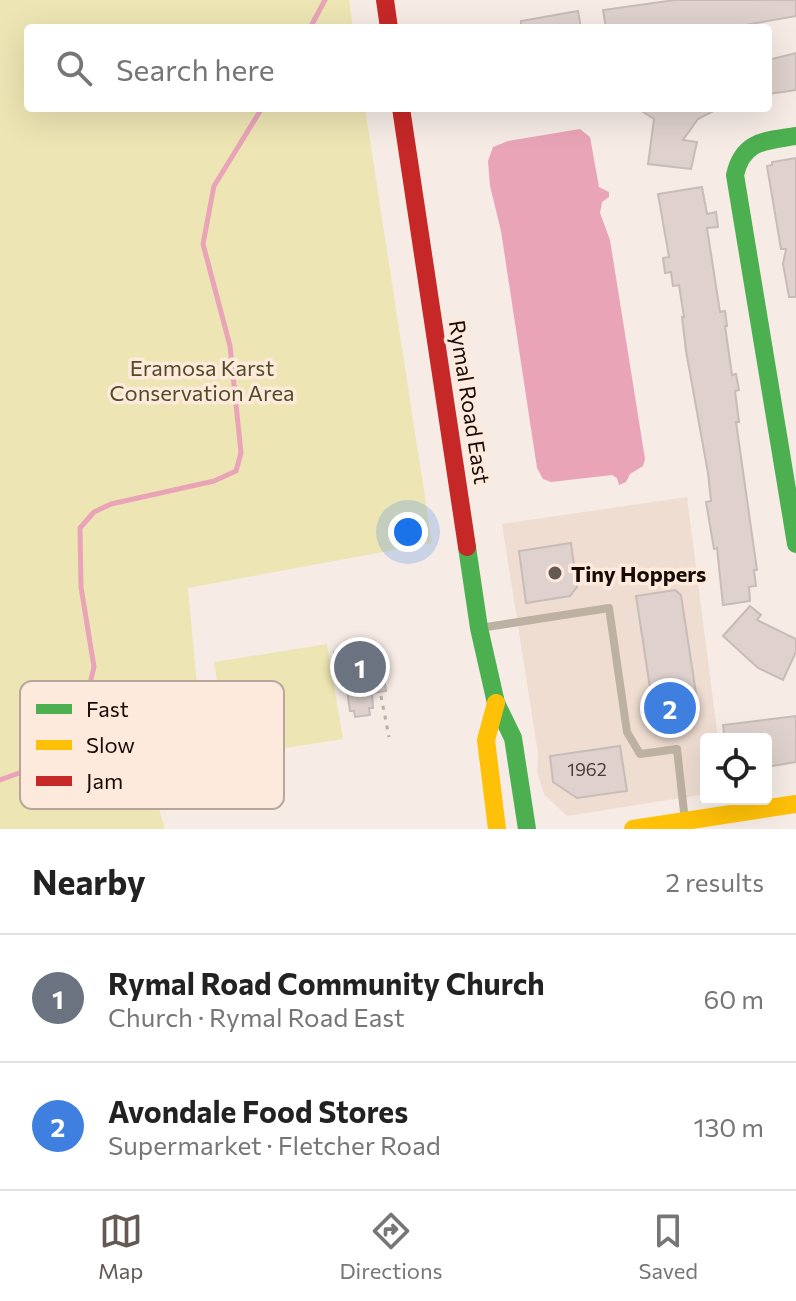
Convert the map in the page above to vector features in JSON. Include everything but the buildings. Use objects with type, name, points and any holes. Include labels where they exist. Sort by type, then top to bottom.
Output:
[{"type":"main road","points":[[385,0],[388,24]]},
{"type":"main road","name":"Rymal Road East","points":[[402,112],[479,628],[496,703],[513,738],[527,829]]},
{"type":"main road","points":[[796,136],[759,142],[748,147],[737,160],[735,175],[796,544]]},
{"type":"main road","name":"Rymal Road East","points":[[496,703],[486,740],[497,829]]},
{"type":"main road","points":[[633,829],[796,804]]},
{"type":"lane","points":[[479,628],[609,608],[627,732],[640,754],[677,749],[685,821]]},
{"type":"path","points":[[381,696],[389,737]]},
{"type":"shaded area","points":[[580,129],[590,137],[599,187],[609,192],[609,197],[602,202],[600,213],[610,240],[645,459],[643,466],[619,485],[612,475],[551,482],[543,479],[537,468],[501,231],[490,186],[488,161],[493,147],[508,141]]},
{"type":"shaded area","points":[[687,497],[717,733],[700,733],[700,795],[567,816],[544,794],[537,772],[538,753],[502,524]]},
{"type":"green space","name":"Eramosa Karst Conservation Area","points":[[0,0],[349,0],[352,24],[24,24],[24,112],[366,112],[432,543],[188,588],[197,681],[20,681],[20,809],[159,809],[165,829],[0,829]]},
{"type":"green space","points":[[327,644],[343,739],[284,748],[284,681],[217,681],[214,662]]},
{"type":"waterway","points":[[312,24],[325,0]]},
{"type":"waterway","points":[[91,681],[94,667],[81,587],[80,528],[94,512],[111,504],[214,481],[236,471],[241,453],[230,346],[203,244],[214,186],[260,112]]},
{"type":"waterway","points":[[0,780],[20,773]]},
{"type":"traffic: fast","points":[[796,136],[757,144],[744,155],[735,175],[796,544]]},
{"type":"traffic: fast","points":[[467,547],[479,628],[496,703],[513,738],[527,829]]},
{"type":"traffic: slow","points":[[496,703],[486,740],[497,829]]},
{"type":"traffic: slow","points":[[633,829],[796,804]]},
{"type":"traffic: jam","points":[[385,0],[388,24]]},
{"type":"traffic: jam","points":[[402,112],[467,547]]},
{"type":"place","name":"Tiny Hoppers","points":[[555,573]]},
{"type":"place","name":"Rymal Road Community Church","points":[[360,667]]},
{"type":"place","name":"Avondale Food Stores","points":[[670,708]]}]
